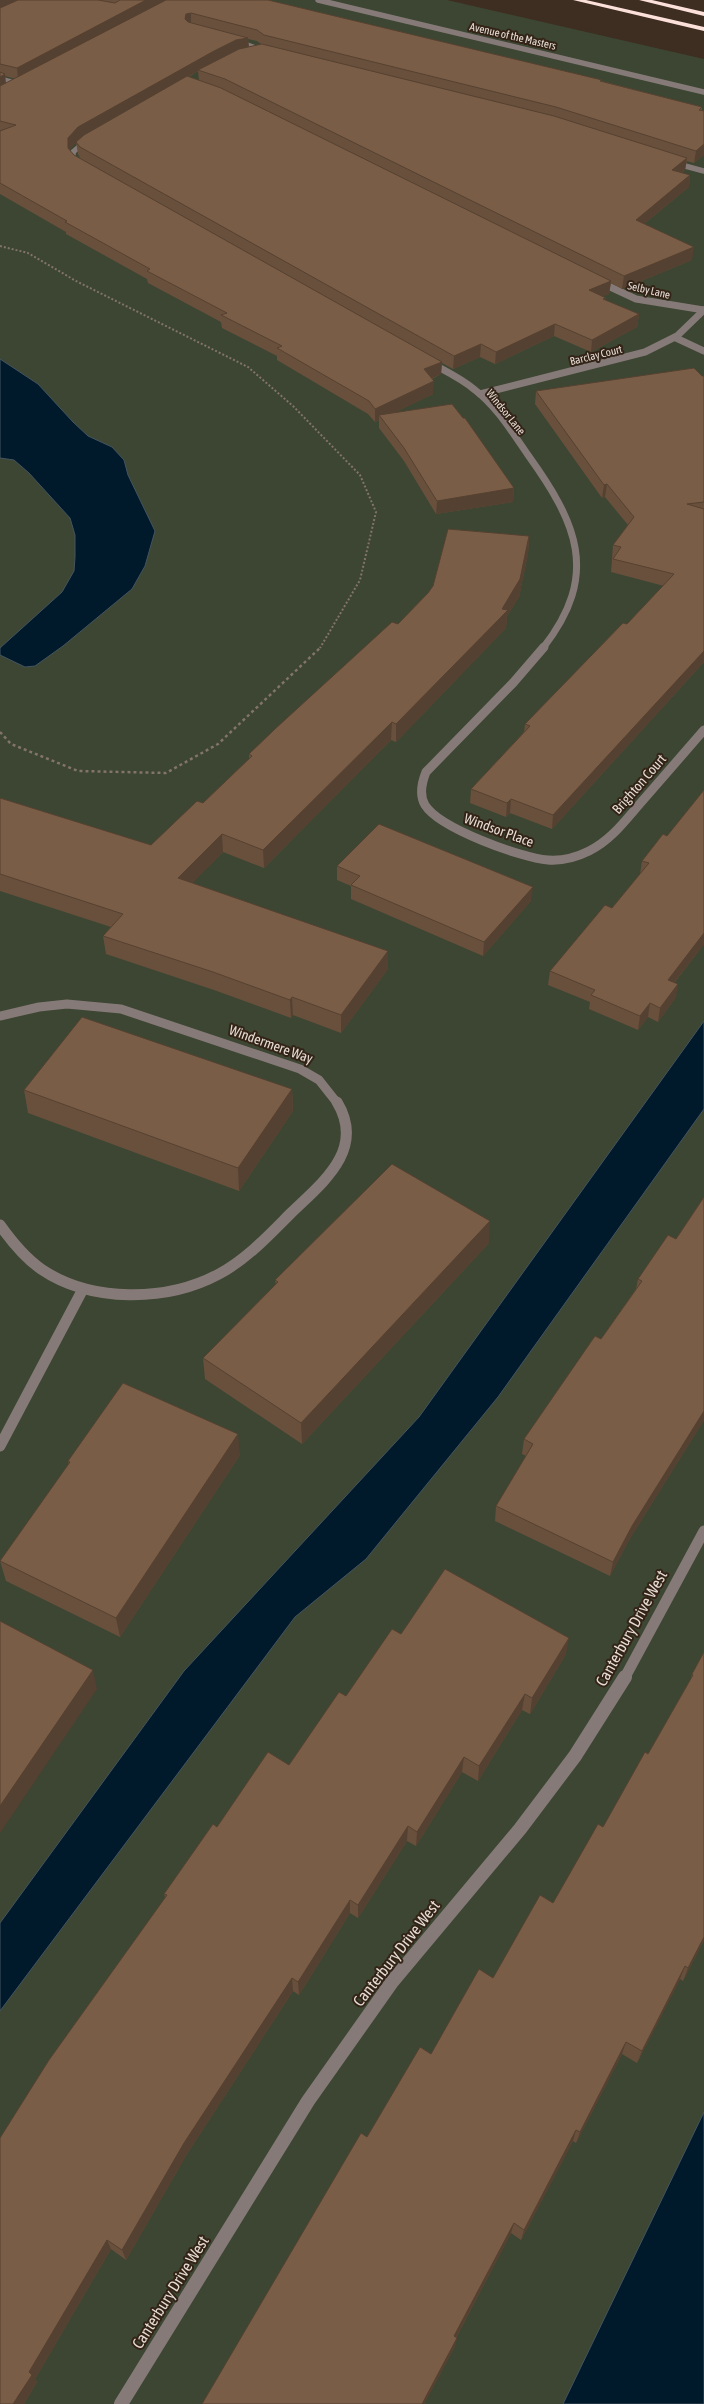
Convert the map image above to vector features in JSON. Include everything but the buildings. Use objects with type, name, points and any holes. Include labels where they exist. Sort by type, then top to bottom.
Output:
[{"type":"highway","points":[[577,0],[704,29]]},
{"type":"highway","points":[[643,0],[704,14]]},
{"type":"street","name":"Avenue of the Masters","points":[[318,0],[704,92]]},
{"type":"street","points":[[228,39],[256,46],[262,51]]},
{"type":"street","points":[[245,52],[271,52]]},
{"type":"street","points":[[0,79],[18,84]]},
{"type":"street","points":[[12,87],[27,80]]},
{"type":"street","points":[[87,168],[73,158],[73,152],[90,138]]},
{"type":"street","points":[[671,162],[704,171]]},
{"type":"street","name":"Selby Lane","points":[[588,277],[636,299],[704,310]]},
{"type":"street","name":"Barclay Court","points":[[480,394],[631,357],[656,348],[676,338],[692,325],[704,310]]},
{"type":"street","points":[[676,338],[704,351]]},
{"type":"street","name":"Windsor Lane","points":[[420,786],[426,772],[528,668],[552,638],[567,611],[576,581],[577,560],[575,541],[569,521],[555,494],[498,413],[480,394],[460,379],[426,360]]},
{"type":"street","name":"Brighton Court","points":[[591,852],[609,839],[704,730]]},
{"type":"street","name":"Windsor Place","points":[[420,786],[425,806],[436,818],[453,828],[526,856],[548,860],[571,858],[591,852]]},
{"type":"street","name":"Windermere Way","points":[[0,1016],[39,1007],[67,1004],[103,1006],[146,1015],[311,1074],[328,1086],[346,1117],[348,1136],[343,1154],[332,1172],[240,1261],[217,1275],[192,1285],[166,1292],[137,1295],[83,1289],[43,1272],[24,1258],[9,1241],[0,1225]]},
{"type":"street","points":[[0,1446],[83,1289]]},
{"type":"street","name":"Canterbury Drive West","points":[[121,2404],[308,2101],[392,1982],[520,1829],[575,1756],[638,1658],[704,1531]]},
{"type":"path","points":[[0,246],[28,253],[76,282],[248,367],[294,406],[360,476],[376,512],[360,580],[320,648],[218,744],[166,773],[78,771],[11,744],[0,732]]},
{"type":"green space","points":[[0,0],[447,0],[704,59],[704,2404],[0,2404]]},
{"type":"water","points":[[0,359],[38,384],[88,436],[112,447],[124,460],[128,475],[155,531],[145,566],[132,589],[63,646],[35,666],[25,667],[0,655],[0,648],[62,592],[74,571],[75,535],[70,518],[29,473],[14,460],[0,458]]},
{"type":"water","points":[[704,1021],[704,1109],[498,1397],[366,1559],[295,1617],[0,2011],[0,1923],[184,1671],[419,1417]]},
{"type":"water","points":[[704,2112],[704,2404],[563,2404]]}]
